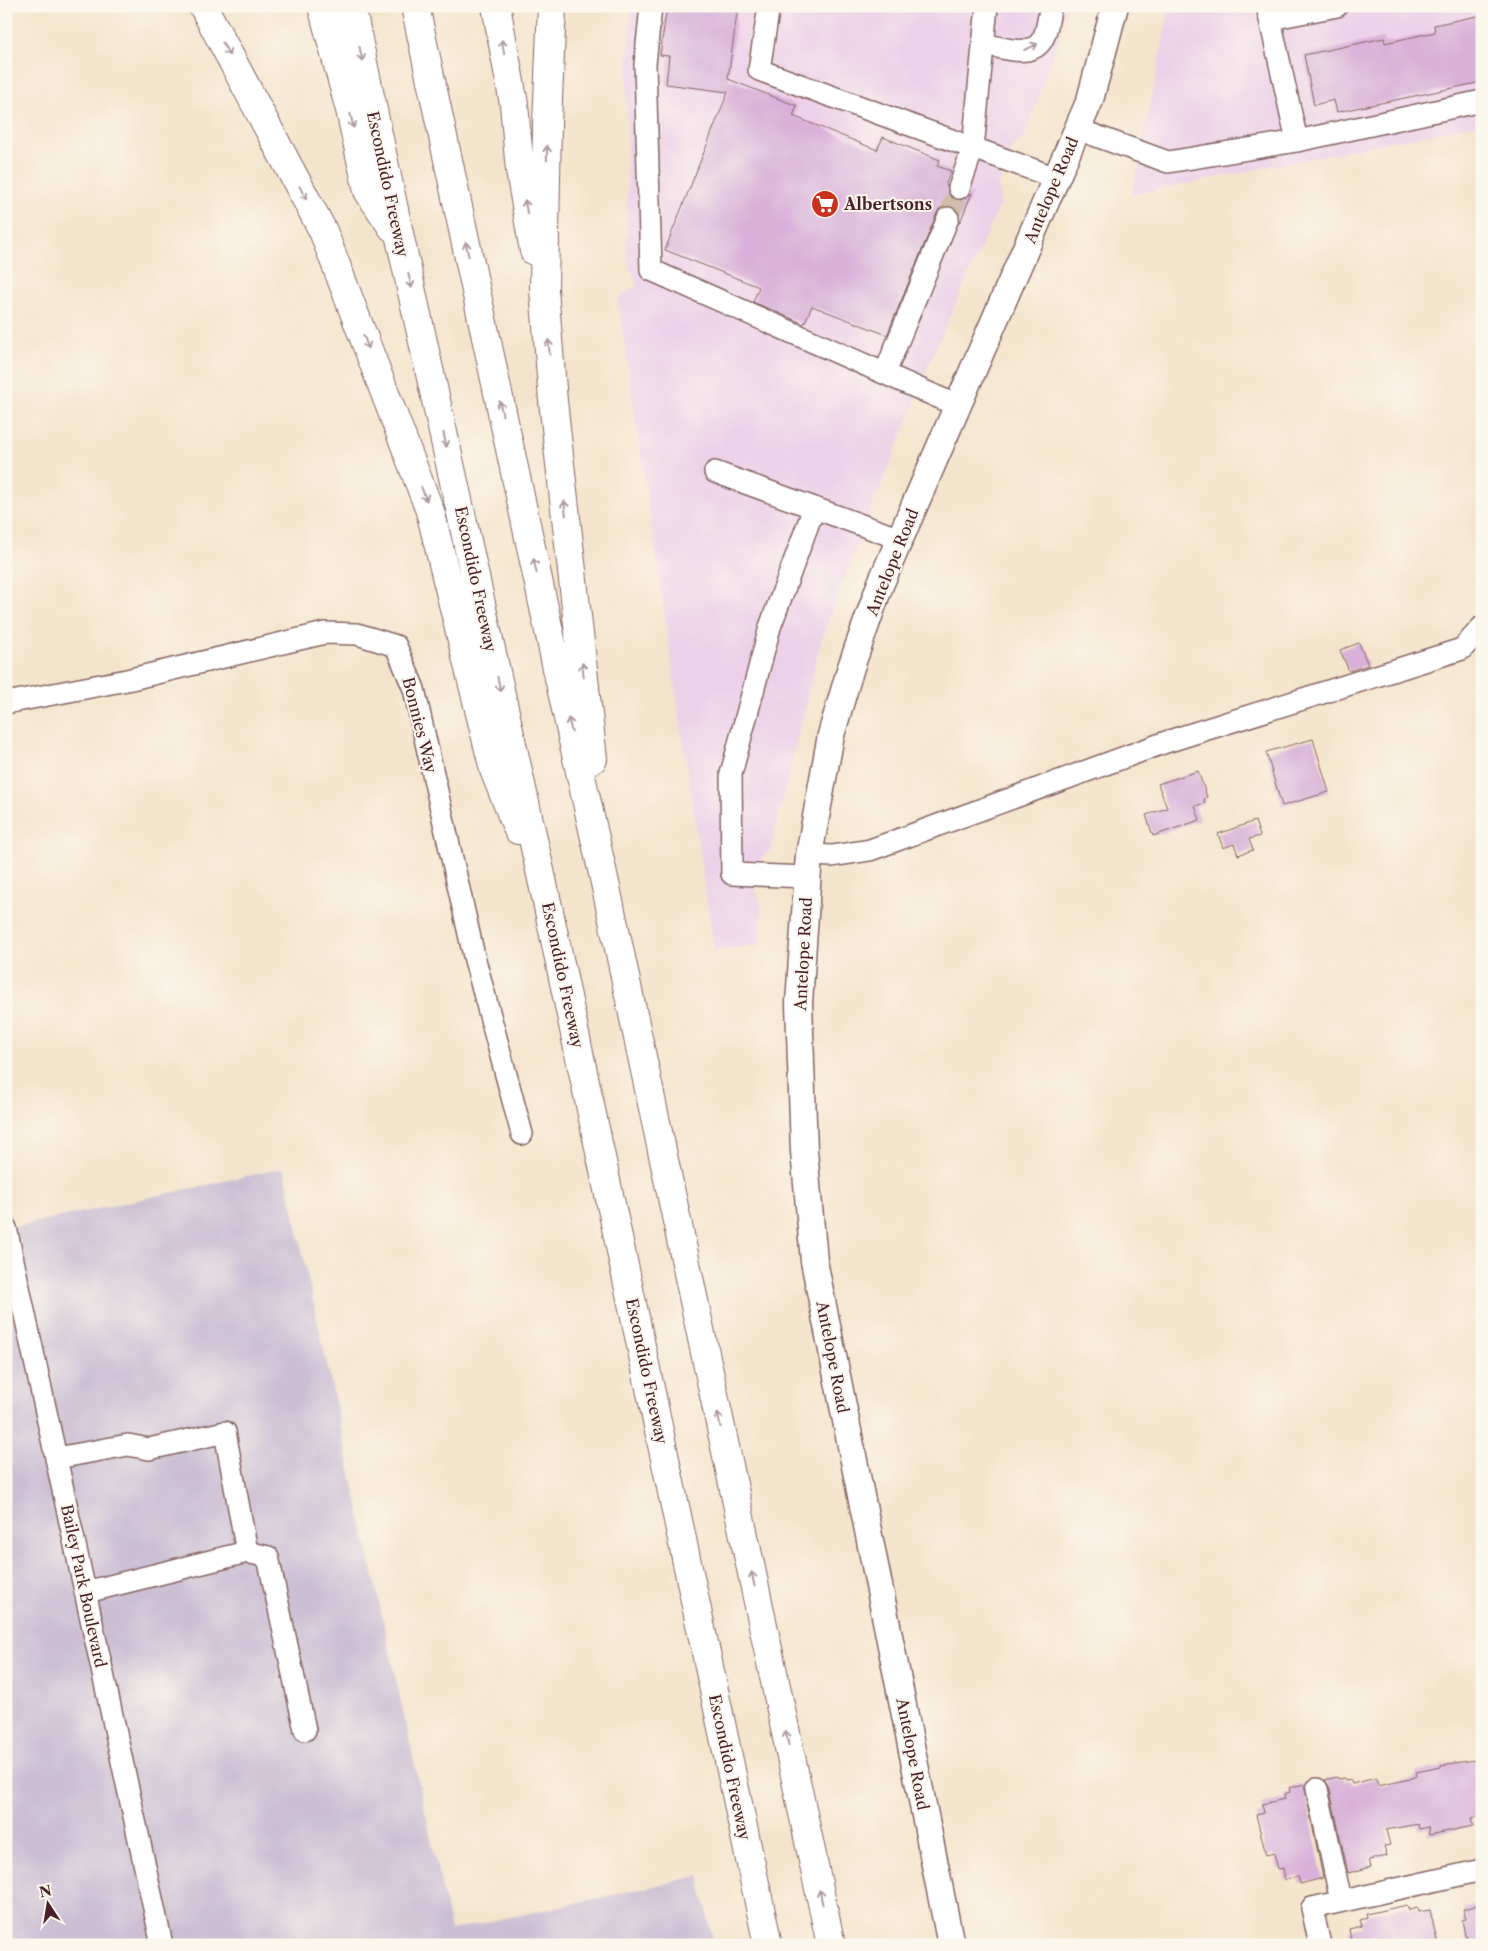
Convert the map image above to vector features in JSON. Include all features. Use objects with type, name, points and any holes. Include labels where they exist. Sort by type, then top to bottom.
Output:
[{"type":"highway","points":[[203,6],[327,241],[430,511],[494,770],[547,902]]},
{"type":"highway","points":[[322,6],[350,110],[368,191],[400,238]]},
{"type":"highway","name":"Escondido Freeway","points":[[351,6],[400,238],[547,902],[768,1945]]},
{"type":"highway","points":[[415,6],[559,678],[607,892],[831,1945]]},
{"type":"highway","points":[[496,6],[514,104],[520,171],[530,233],[544,289]]},
{"type":"highway","points":[[552,6],[547,123],[544,289],[553,402],[607,892]]},
{"type":"main road","name":"Antelope Road","points":[[951,1945],[814,1261],[804,1151],[800,1003],[808,866],[831,735],[854,658],[880,585],[1090,100],[1116,6]]},
{"type":"street","points":[[651,6],[645,64],[652,270],[958,406]]},
{"type":"street","points":[[769,6],[759,70],[1056,178]]},
{"type":"street","points":[[958,188],[973,148],[988,6]]},
{"type":"street","points":[[984,44],[1022,51],[1034,48],[1042,41],[1051,6]]},
{"type":"street","points":[[1297,142],[1268,13],[1337,6]]},
{"type":"street","points":[[1077,129],[1168,162],[1297,142],[1482,101]]},
{"type":"street","points":[[885,373],[948,218]]},
{"type":"street","points":[[715,472],[900,539]]},
{"type":"street","points":[[814,508],[770,627],[731,774],[732,874],[808,866],[832,856],[870,850],[1166,742],[1462,649],[1482,627]]},
{"type":"street","name":"Bonnies Way","points":[[6,703],[127,680],[325,633],[357,634],[396,646],[414,689],[474,956],[522,1134]]},
{"type":"street","name":"Bailey Park Boulevard","points":[[6,1228],[13,1293],[56,1458],[162,1945]]},
{"type":"street","points":[[56,1458],[128,1445],[149,1449],[225,1432],[247,1552]]},
{"type":"street","points":[[86,1592],[247,1552],[268,1557],[305,1730]]},
{"type":"street","points":[[1316,1789],[1341,1901]]},
{"type":"street","points":[[1320,1945],[1312,1908],[1482,1870]]},
{"type":"shaded area","points":[[631,6],[1066,6],[1060,32],[1025,137],[1012,148],[998,186],[1000,205],[928,365],[821,641],[770,850],[756,864],[755,890],[762,906],[759,945],[714,950],[618,299],[637,285],[627,260],[627,85]]},
{"type":"shaded area","points":[[1170,6],[1482,6],[1482,123],[1132,195]]},
{"type":"shaded area","points":[[284,1168],[451,1930],[699,1876],[714,1945],[6,1945],[6,1229]]},
{"type":"building","name":"Albertsons","points":[[667,6],[738,6],[728,79],[797,106],[793,116],[877,150],[883,137],[940,160],[937,166],[951,171],[946,183],[950,196],[955,200],[961,200],[972,193],[960,222],[958,211],[952,206],[940,208],[937,213],[887,335],[812,306],[804,324],[753,302],[759,287],[665,250],[728,92],[666,84],[669,56],[660,55]]},
{"type":"building","points":[[1482,15],[1482,82],[1337,112],[1334,100],[1314,105],[1304,55],[1384,38],[1385,43],[1435,32],[1434,25]]},
{"type":"building","points":[[1359,643],[1368,665],[1349,671],[1340,650]]},
{"type":"building","points":[[1313,739],[1329,792],[1282,806],[1266,752]]},
{"type":"building","points":[[1198,771],[1207,797],[1204,799],[1205,803],[1195,806],[1200,820],[1153,836],[1146,815],[1167,808],[1158,784]]},
{"type":"building","points":[[1255,821],[1260,836],[1249,839],[1253,850],[1238,855],[1234,844],[1223,848],[1218,834]]},
{"type":"building","points":[[1482,1759],[1482,1816],[1471,1818],[1473,1826],[1429,1835],[1428,1827],[1419,1829],[1418,1824],[1386,1830],[1390,1845],[1384,1846],[1387,1856],[1369,1860],[1371,1867],[1348,1873],[1329,1786],[1325,1780],[1337,1777],[1338,1779],[1344,1778],[1345,1781],[1351,1780],[1352,1784],[1376,1778],[1378,1786],[1410,1779],[1417,1776],[1416,1772],[1441,1767],[1441,1765]]},
{"type":"building","points":[[1304,1784],[1323,1878],[1300,1884],[1298,1876],[1285,1880],[1283,1868],[1278,1869],[1274,1853],[1266,1855],[1256,1815],[1264,1813],[1262,1804],[1285,1799],[1284,1794],[1290,1792],[1289,1788]]},
{"type":"building","points":[[1482,1904],[1482,1945],[1467,1945],[1462,1920],[1466,1919],[1463,1909]]},
{"type":"building","points":[[1407,1905],[1409,1910],[1417,1908],[1418,1912],[1430,1910],[1438,1945],[1352,1945],[1349,1929],[1362,1926],[1360,1920],[1367,1918],[1366,1914]]},
{"type":"tunnel","points":[[948,218],[959,188]]},
{"type":"place","name":"Albertsons","points":[[825,204]]}]
